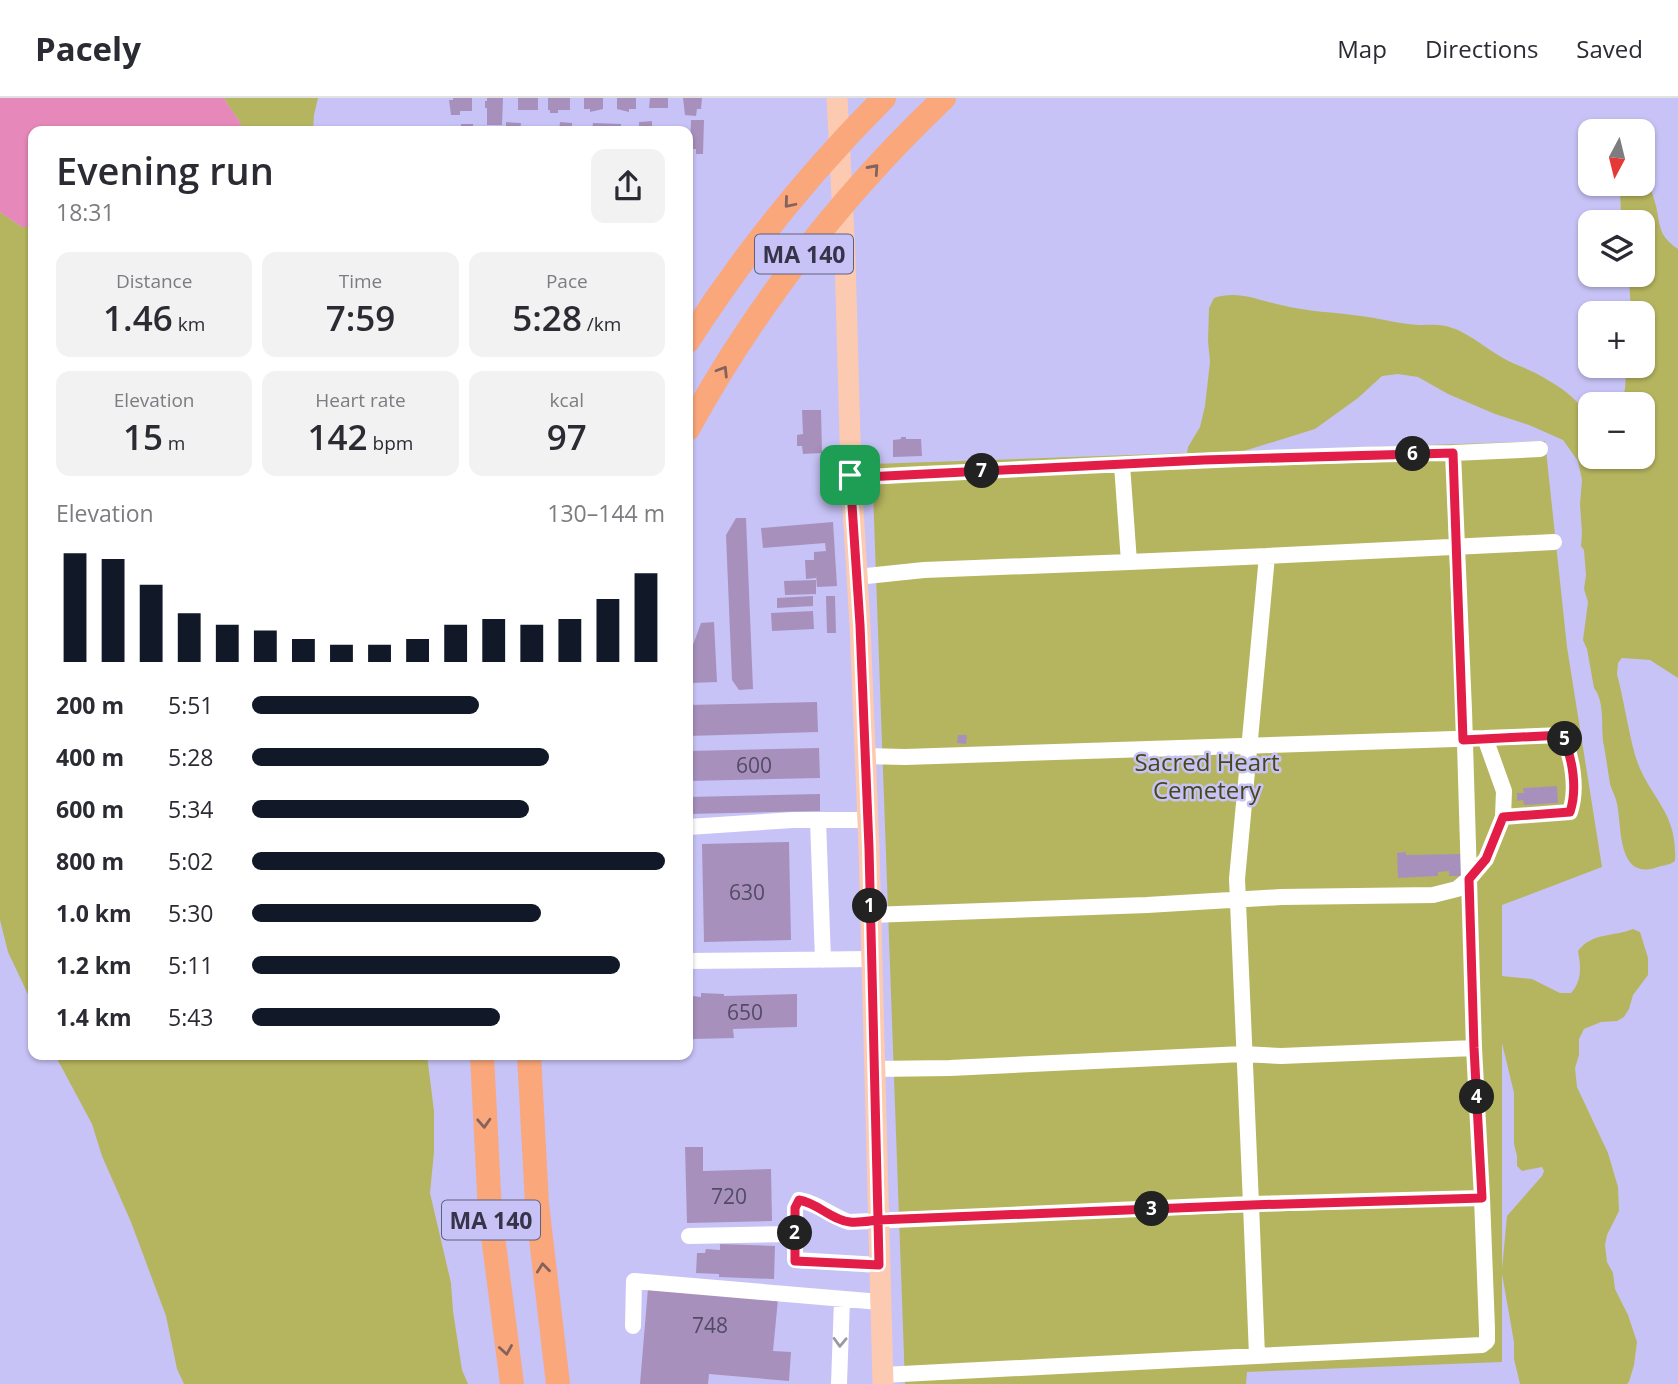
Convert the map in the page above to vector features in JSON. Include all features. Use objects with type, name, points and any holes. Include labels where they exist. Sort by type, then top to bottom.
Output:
[{"type":"highway","name":"MA 140","points":[[693,334],[784,208],[884,98]]},
{"type":"highway","name":"MA 140","points":[[693,421],[755,320],[808,249],[877,165],[944,98]]},
{"type":"highway","name":"MA 140","points":[[482,1060],[491,1223],[512,1384]]},
{"type":"highway","name":"MA 140","points":[[529,1060],[538,1216],[558,1384]]},
{"type":"main road","points":[[837,102],[845,256],[850,475],[867,820],[883,1379]]},
{"type":"lane","points":[[850,475],[866,477],[1203,460],[1540,449]]},
{"type":"lane","points":[[883,1379],[1361,1349],[1482,1345],[1487,1341],[1453,453]]},
{"type":"lane","points":[[1122,465],[1129,562]]},
{"type":"lane","points":[[857,577],[924,570],[1554,542]]},
{"type":"lane","points":[[1257,1356],[1237,879],[1267,556]]},
{"type":"lane","points":[[864,756],[905,757],[1563,735],[1573,774],[1574,800],[1570,812],[1503,817]]},
{"type":"lane","points":[[870,915],[1281,897],[1433,895],[1457,889],[1486,859],[1503,817],[1504,791],[1485,738]]},
{"type":"lane","points":[[818,820],[823,960]]},
{"type":"lane","points":[[693,827],[867,820]]},
{"type":"lane","points":[[693,961],[871,959]]},
{"type":"lane","points":[[874,1069],[1474,1048]]},
{"type":"lane","points":[[879,1265],[800,1262],[794,1257],[795,1208],[799,1200],[810,1202],[849,1222],[1482,1198]]},
{"type":"lane","points":[[689,1236],[794,1234]]},
{"type":"lane","points":[[633,1326],[634,1281],[880,1302]]},
{"type":"lane","points":[[839,1384],[842,1300]]},
{"type":"green space","points":[[224,98],[318,98],[313,126],[242,126]]},
{"type":"green space","name":"Sacred Heart Cemetery","points":[[1620,196],[1653,196],[1661,231],[1678,249],[1678,678],[1650,660],[1622,658],[1618,663],[1617,674],[1635,755],[1647,783],[1667,816],[1675,844],[1673,863],[1643,869],[1634,866],[1628,858],[1621,837],[1603,739],[1600,701],[1594,688],[1583,640],[1588,602],[1584,589],[1584,550],[1581,546],[1582,480],[1580,469],[1655,469],[1655,392],[1625,392],[1626,378],[1655,378],[1655,301],[1630,301],[1630,287],[1655,287],[1655,210],[1621,210]]},
{"type":"green space","points":[[0,212],[22,227],[28,227],[28,994],[8,952],[0,920]]},
{"type":"green space","name":"Sacred Heart Cemetery","points":[[1231,295],[1301,309],[1452,328],[1566,392],[1578,403],[1578,461],[1563,440],[1448,394],[1418,377],[1398,374],[1382,376],[1358,398],[1315,429],[1244,451],[1545,441],[1567,647],[1602,867],[1502,905],[1502,976],[1532,979],[1560,993],[1571,993],[1579,979],[1578,951],[1584,945],[1597,938],[1633,929],[1640,932],[1648,958],[1648,975],[1633,995],[1624,1017],[1584,1029],[1579,1039],[1579,1055],[1575,1068],[1577,1087],[1608,1153],[1618,1187],[1619,1211],[1605,1245],[1615,1289],[1637,1342],[1629,1382],[1520,1384],[1502,1274],[1502,1362],[1247,1372],[1246,1384],[905,1384],[872,464],[1187,453],[1200,427],[1205,406],[1210,362],[1209,308],[1214,298]],"holes":[[[1502,1043],[1514,1093],[1517,1166],[1522,1171],[1542,1167],[1544,1171],[1507,1216],[1502,1269]]]},
{"type":"green space","points":[[58,1060],[428,1060],[434,1111],[430,1193],[451,1283],[462,1370],[468,1384],[184,1384],[177,1369],[166,1316],[131,1222],[102,1156],[92,1124]]},
{"type":"shaded area","points":[[0,98],[224,98],[242,126],[28,126],[28,227],[22,227],[0,212]]},
{"type":"building","points":[[472,98],[472,111],[460,111],[460,115],[451,115],[449,100]]},
{"type":"building","points":[[487,98],[503,98],[502,125],[487,125]]},
{"type":"building","points":[[518,98],[538,98],[538,110],[518,110]]},
{"type":"building","points":[[548,98],[570,98],[570,110],[550,113]]},
{"type":"building","points":[[584,98],[603,98],[603,109],[590,112],[590,109],[584,109]]},
{"type":"building","points":[[617,98],[636,98],[636,109],[629,109],[629,112],[617,109]]},
{"type":"building","points":[[650,98],[668,98],[668,108],[649,108]]},
{"type":"building","points":[[683,98],[702,98],[701,109],[697,109],[696,116],[685,115]]},
{"type":"building","points":[[691,120],[704,120],[703,154],[696,154],[696,149],[693,149],[693,126]]},
{"type":"building","points":[[652,121],[652,126],[639,126],[639,122]]},
{"type":"building","points":[[506,122],[521,123],[521,126],[506,126]]},
{"type":"building","points":[[560,122],[572,123],[572,126],[560,126]]},
{"type":"building","points":[[593,123],[621,124],[621,126],[593,126]]},
{"type":"building","points":[[802,410],[821,410],[822,453],[803,454],[802,446],[797,446],[797,435],[803,434]]},
{"type":"building","points":[[901,437],[921,439],[922,456],[893,457],[893,440]]},
{"type":"building","points":[[736,518],[746,518],[753,689],[739,690],[732,680],[726,535]]},
{"type":"building","points":[[833,522],[837,586],[817,587],[816,575],[816,578],[806,579],[805,560],[814,560],[814,552],[826,551],[825,543],[763,548],[761,528]]},
{"type":"building","points":[[816,580],[816,594],[785,595],[784,581]]},
{"type":"building","points":[[813,596],[813,606],[777,608],[777,598]]},
{"type":"building","points":[[826,596],[835,596],[836,633],[827,633]]},
{"type":"building","points":[[813,611],[814,629],[772,631],[771,613]]},
{"type":"building","points":[[714,622],[717,682],[693,683],[693,645],[701,623]]},
{"type":"building","points":[[817,702],[818,732],[693,736],[693,705]]},
{"type":"building","points":[[958,735],[967,735],[966,744],[957,743]]},
{"type":"building","points":[[819,748],[820,778],[693,781],[693,751]]},
{"type":"building","points":[[1557,786],[1558,803],[1524,805],[1523,800],[1517,801],[1517,793],[1524,793],[1523,788]]},
{"type":"building","points":[[820,794],[820,811],[693,814],[693,797]]},
{"type":"building","points":[[789,842],[791,940],[704,942],[702,844]]},
{"type":"building","points":[[1406,852],[1406,855],[1462,854],[1463,876],[1449,876],[1449,871],[1438,872],[1438,876],[1398,878],[1397,853]]},
{"type":"building","points":[[701,993],[724,996],[797,994],[797,1027],[733,1029],[734,1038],[693,1039],[693,996],[701,997]]},
{"type":"building","points":[[685,1147],[703,1147],[703,1171],[771,1169],[772,1221],[687,1223]]},
{"type":"building","points":[[720,1244],[775,1246],[774,1279],[719,1277],[719,1274],[696,1273],[697,1253],[705,1253],[706,1249],[720,1250]]},
{"type":"building","points":[[648,1288],[778,1299],[773,1351],[791,1352],[789,1381],[709,1374],[708,1384],[640,1384]]},
{"type":"route","points":[[850,475],[860,625],[869,848],[878,1220],[849,1222],[810,1202],[799,1200],[795,1208],[795,1261],[879,1265],[878,1220],[1482,1198],[1469,879],[1486,859],[1503,817],[1570,812],[1574,800],[1573,774],[1563,735],[1463,740],[1453,453],[1203,460],[866,477],[850,475]]}]
